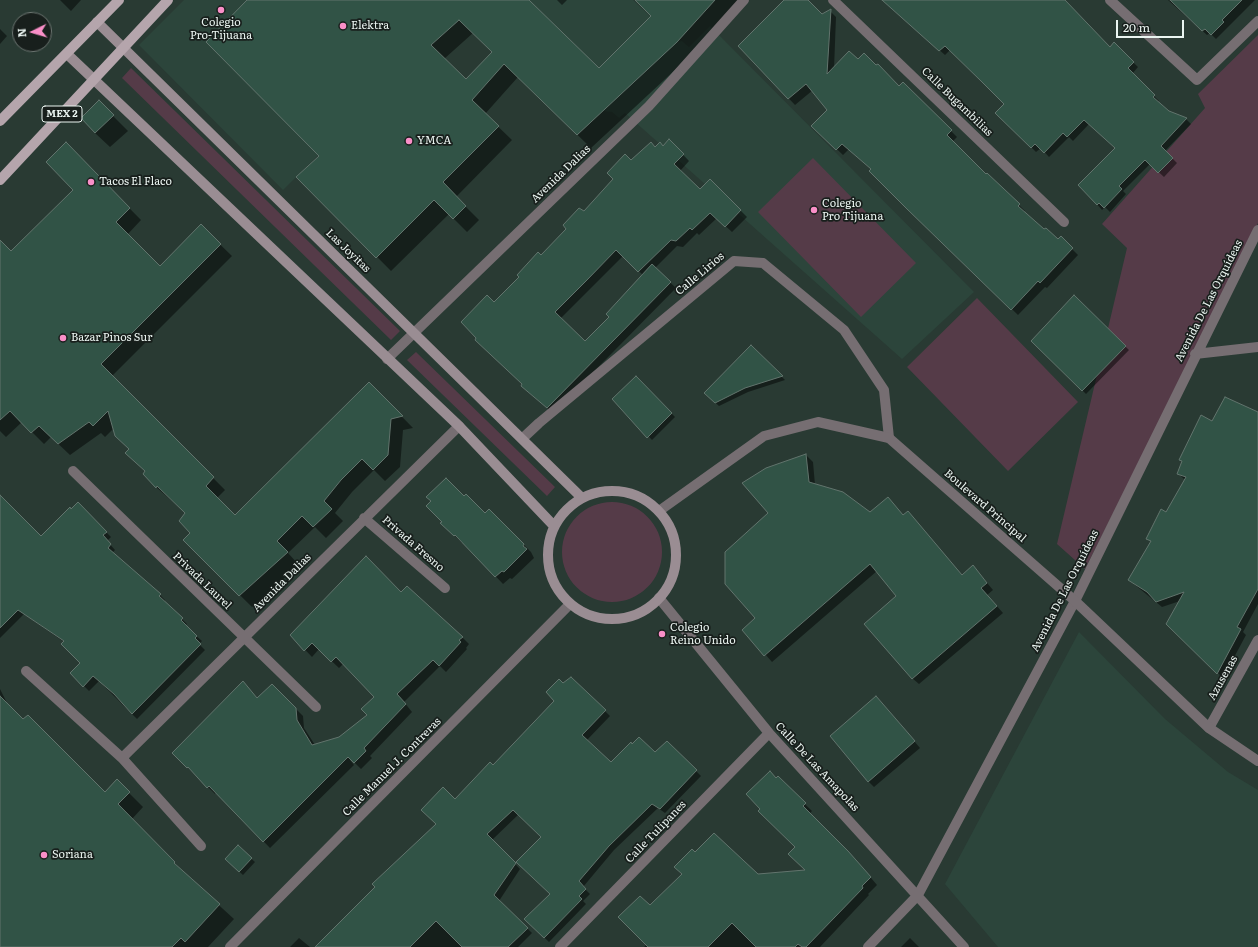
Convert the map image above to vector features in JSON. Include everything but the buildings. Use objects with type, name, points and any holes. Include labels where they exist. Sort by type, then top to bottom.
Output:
[{"type":"main road","points":[[0,121],[119,0]]},
{"type":"main road","name":"MEX 2","points":[[0,180],[168,0]]},
{"type":"main road","name":"Las Joyitas","points":[[97,22],[523,438],[582,498]]},
{"type":"main road","points":[[67,54],[459,426],[554,526]]},
{"type":"main road","points":[[609,490],[636,495],[659,511],[672,531],[676,554],[672,578],[659,598],[639,613],[616,619],[592,616],[570,604],[557,587],[549,568],[548,546],[554,526],[566,510],[582,498],[609,490]]},
{"type":"street","name":"Avenida Dalias","points":[[387,359],[649,106],[744,0]]},
{"type":"street","name":"Calle Bugambilias","points":[[833,0],[1064,222]]},
{"type":"street","points":[[1110,0],[1197,80],[1258,21]]},
{"type":"street","name":"Avenida De Las Orquídeas","points":[[868,947],[918,895],[1075,601],[1195,354],[1258,230]]},
{"type":"street","name":"Calle Lirios","points":[[523,438],[539,423],[734,261],[763,263],[844,330],[884,390],[889,438]]},
{"type":"street","points":[[1195,354],[1258,348]]},
{"type":"street","name":"Boulevard Principal","points":[[659,511],[764,436],[818,422],[889,438],[1075,601],[1209,728],[1258,761]]},
{"type":"street","name":"Avenida Dalias","points":[[122,758],[459,426]]},
{"type":"street","name":"Privada Laurel","points":[[73,471],[316,707]]},
{"type":"street","name":"Privada Fresno","points":[[364,518],[445,588]]},
{"type":"street","name":"Calle De Las Amapolas","points":[[659,598],[769,733],[964,947]]},
{"type":"street","name":"Calle Manuel J. Contreras","points":[[230,947],[570,604]]},
{"type":"street","name":"Azusenas","points":[[1209,728],[1258,640]]},
{"type":"street","points":[[26,671],[122,758],[201,846]]},
{"type":"street","name":"Calle Tulipanes","points":[[560,947],[769,733]]},
{"type":"shaded area","points":[[184,0],[482,0],[421,53],[283,190],[139,45]]},
{"type":"shaded area","name":"Colegio Pro Tijuana","points":[[491,0],[633,0],[664,29],[715,0],[678,42],[682,41],[689,47],[710,26],[974,292],[902,359],[625,113],[619,118],[612,112],[602,111]]},
{"type":"shaded area","points":[[1258,35],[1258,223],[1085,569],[1057,544],[1127,248],[1102,224],[1205,108],[1198,94]]},
{"type":"shaded area","points":[[131,68],[400,331],[391,340],[122,78]]},
{"type":"shaded area","points":[[813,158],[916,263],[861,317],[758,212]]},
{"type":"shaded area","points":[[977,298],[1078,402],[1008,471],[907,367]]},
{"type":"shaded area","points":[[416,352],[555,487],[547,496],[407,360]]},
{"type":"shaded area","points":[[612,502],[631,505],[648,516],[659,533],[662,552],[659,571],[648,588],[631,599],[612,602],[593,599],[576,588],[565,571],[562,552],[565,533],[576,516],[593,505]]},
{"type":"shaded area","points":[[1079,632],[1165,719],[1228,772],[1258,790],[1258,947],[998,947],[945,884]]},
{"type":"place","name":"Colegio Pro-Tijuana","points":[[221,10]]},
{"type":"place","name":"Elektra","points":[[343,26]]},
{"type":"place","name":"YMCA","points":[[409,141]]},
{"type":"place","name":"Tacos El Flaco","points":[[91,182]]},
{"type":"place","name":"Colegio Pro Tijuana","points":[[814,210]]},
{"type":"place","name":"Bazar Pinos Sur","points":[[63,338]]},
{"type":"place","name":"Colegio Reino Unido","points":[[662,634]]},
{"type":"place","name":"Soriana","points":[[44,855]]}]
